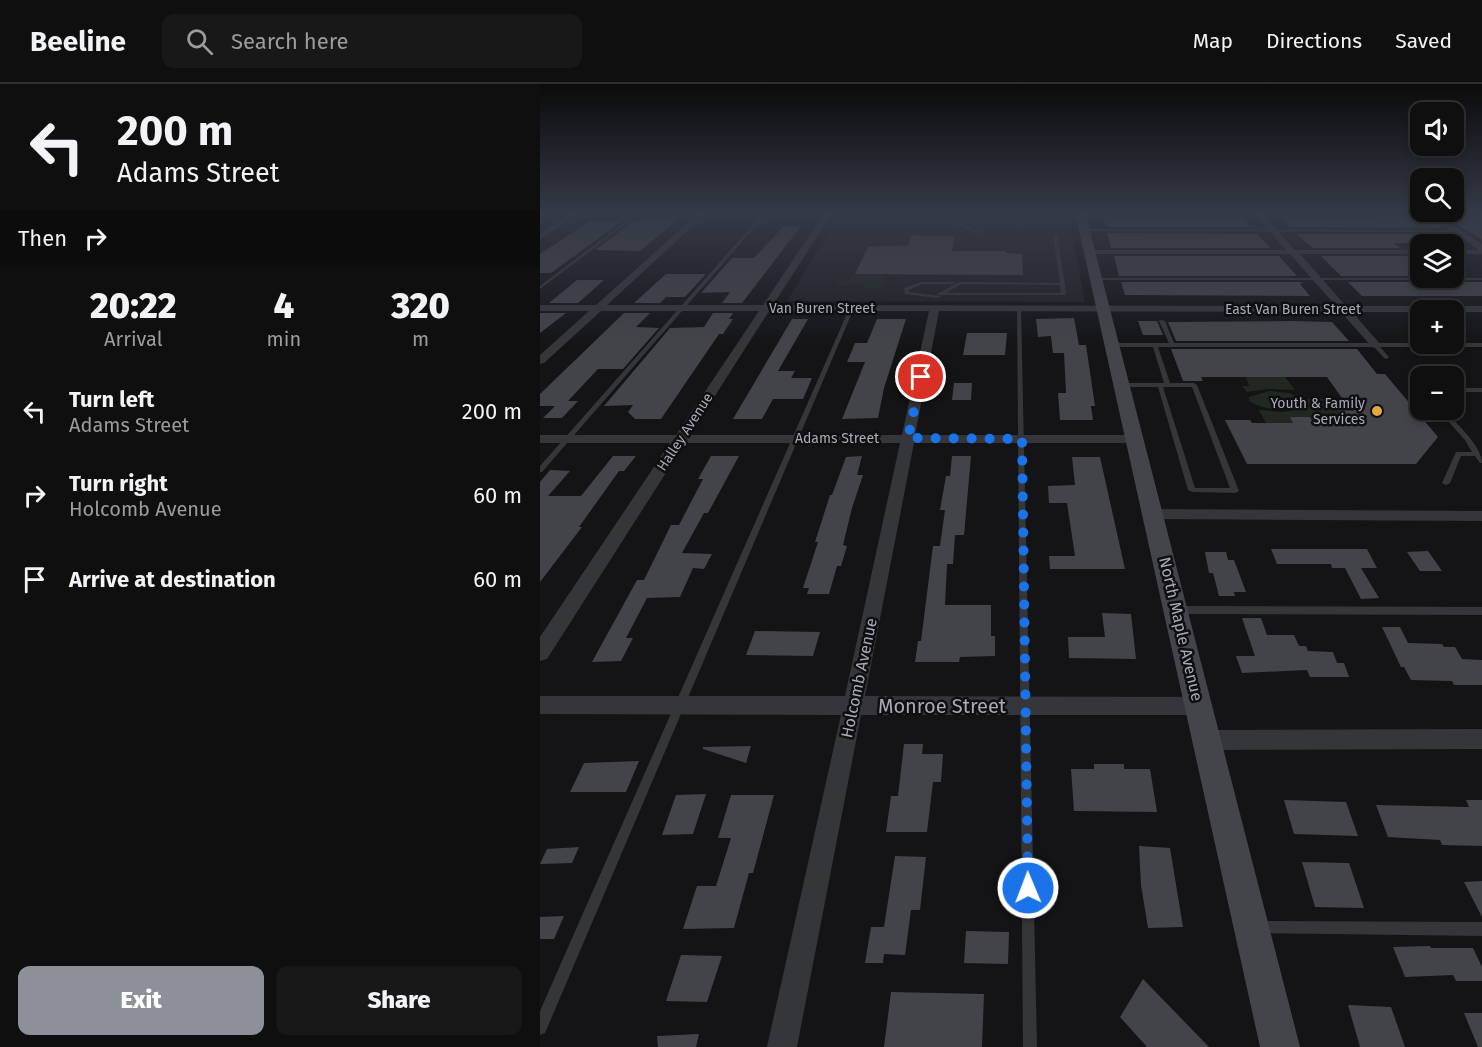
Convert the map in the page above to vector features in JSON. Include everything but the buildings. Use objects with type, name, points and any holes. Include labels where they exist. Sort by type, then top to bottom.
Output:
[{"type":"street","points":[[540,361],[654,257]]},
{"type":"street","name":"Halley Avenue","points":[[540,653],[800,257]]},
{"type":"street","name":"North Maple Avenue","points":[[1091,257],[1280,1047]]},
{"type":"street","points":[[1296,257],[1376,345]]},
{"type":"street","name":"Van Buren Street","points":[[540,308],[852,308],[938,300],[1019,308],[1104,308]]},
{"type":"street","name":"Holcomb Avenue","points":[[782,1047],[938,300]]},
{"type":"street","name":"East Van Buren Street","points":[[1104,308],[1482,309]]},
{"type":"street","name":"Adams Street","points":[[540,439],[1135,439]]},
{"type":"street","points":[[1154,514],[1482,516]]},
{"type":"street","name":"Monroe Street","points":[[540,705],[1199,706]]},
{"type":"street","points":[[1207,740],[1482,740]]},
{"type":"lane","points":[[540,288],[581,257]]},
{"type":"lane","points":[[540,470],[727,257]]},
{"type":"lane","points":[[1059,257],[1063,284],[1064,294],[938,300],[912,295],[907,293],[906,289],[922,283],[1063,284]]},
{"type":"lane","points":[[1097,279],[1482,279]]},
{"type":"lane","points":[[938,300],[946,288],[960,283]]},
{"type":"lane","points":[[540,1028],[852,308]]},
{"type":"lane","points":[[1019,308],[1030,1047]]},
{"type":"lane","points":[[1162,321],[1172,345]]},
{"type":"lane","points":[[1113,345],[1482,345]]},
{"type":"lane","points":[[1155,345],[1168,385]]},
{"type":"lane","points":[[1376,345],[1386,357]]},
{"type":"lane","points":[[1122,384],[1194,385],[1235,491],[1192,490],[1160,385]]},
{"type":"lane","points":[[1464,390],[1482,390]]},
{"type":"lane","points":[[1451,420],[1482,461]]},
{"type":"lane","points":[[1446,483],[1458,454],[1476,454]]},
{"type":"lane","points":[[1176,610],[1482,611]]},
{"type":"lane","points":[[1252,927],[1482,929]]},
{"type":"shaded area","points":[[814,257],[1076,257],[1085,302],[787,301]]},
{"type":"shaded area","points":[[852,275],[886,276],[884,284],[875,289],[856,285],[836,285],[840,280],[849,280]]},
{"type":"shaded area","points":[[1246,377],[1285,377],[1295,390],[1267,389],[1247,392],[1242,386],[1249,386]]},
{"type":"shaded area","points":[[1269,391],[1289,393],[1304,400],[1297,406],[1283,410],[1262,407],[1249,401],[1249,397]]},
{"type":"shaded area","points":[[1307,399],[1330,399],[1332,404],[1337,404],[1340,408],[1337,408],[1351,424],[1314,424],[1310,417],[1290,417],[1293,423],[1266,423],[1259,410],[1284,412],[1305,407]]},
{"type":"place","name":"Youth & Family Services","points":[[1377,411]]},
{"type":"route","points":[[921,377],[908,438],[1022,439],[1028,888]]}]
